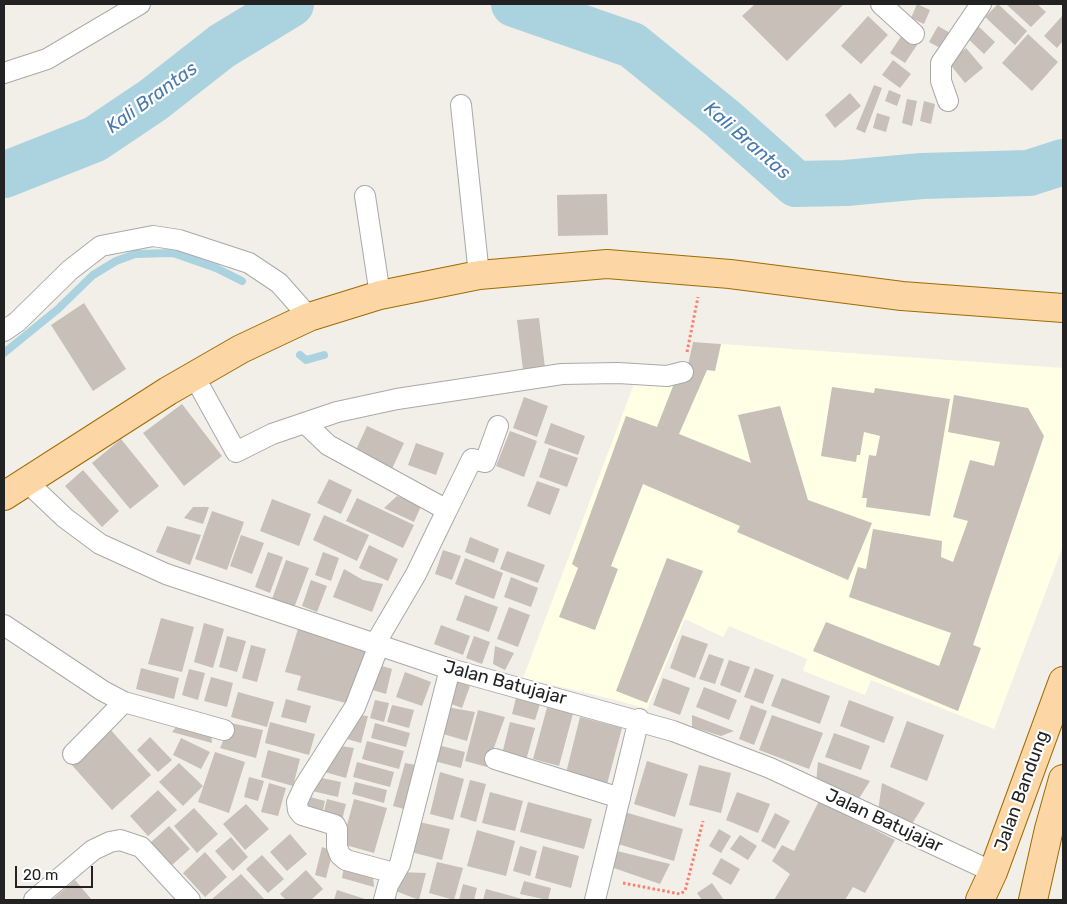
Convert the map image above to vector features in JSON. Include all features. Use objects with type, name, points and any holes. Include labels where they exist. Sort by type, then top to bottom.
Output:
[{"type":"main road","points":[[4,496],[194,376],[241,349],[309,317],[380,296],[479,275],[607,264],[730,274],[902,296],[1063,308]]},
{"type":"main road","name":"Jalan Bandung","points":[[980,900],[993,872],[1063,681]]},
{"type":"main road","name":"Jalan Bandung","points":[[1033,900],[1048,829],[1063,779]]},
{"type":"street","points":[[4,73],[47,59],[140,4]]},
{"type":"street","points":[[881,4],[914,34]]},
{"type":"street","points":[[948,101],[941,81],[941,63],[981,4]]},
{"type":"street","points":[[461,105],[479,275]]},
{"type":"street","points":[[365,196],[380,296]]},
{"type":"street","points":[[4,331],[17,322],[70,270],[101,246],[153,236],[179,240],[249,263],[279,283],[309,317]]},
{"type":"street","points":[[194,376],[236,452],[272,434],[337,412],[397,399],[562,374],[618,373],[667,376],[683,372]]},
{"type":"street","points":[[305,423],[328,445],[447,510]]},
{"type":"street","points":[[394,873],[346,860],[340,855],[337,847],[337,829],[335,825],[302,815],[298,810],[297,802],[304,787],[355,707],[377,644],[416,574],[472,459],[485,462],[498,426]]},
{"type":"street","name":"Jalan Batujajar","points":[[26,481],[65,518],[100,544],[166,574],[450,668],[639,719],[770,768],[993,872]]},
{"type":"street","points":[[4,625],[103,691],[124,702],[224,730]]},
{"type":"street","points":[[384,900],[394,873],[400,864],[450,668]]},
{"type":"street","points":[[74,754],[124,702]]},
{"type":"street","points":[[596,900],[639,719]]},
{"type":"street","points":[[495,759],[620,798]]},
{"type":"street","points":[[34,900],[93,850],[110,842],[120,840],[141,847],[190,900]]},
{"type":"path","points":[[683,372],[695,314]]},
{"type":"path","points":[[600,879],[680,894],[685,891],[703,821]]},
{"type":"shaded area","points":[[693,342],[1063,368],[1063,546],[994,729],[871,680],[865,695],[803,671],[807,659],[729,626],[723,637],[685,619],[647,709],[523,678],[637,376],[686,374]]},
{"type":"building","points":[[755,4],[844,4],[787,61],[742,16]]},
{"type":"building","points":[[917,4],[930,10],[924,24],[911,18]]},
{"type":"building","points":[[998,4],[1027,31],[1015,45],[985,17]]},
{"type":"building","points":[[1006,4],[1037,4],[1046,12],[1031,27]]},
{"type":"building","points":[[1063,15],[1063,41],[1057,48],[1044,36]]},
{"type":"building","points":[[868,16],[888,35],[861,64],[841,46]]},
{"type":"building","points":[[977,25],[995,42],[984,54],[966,37]]},
{"type":"building","points":[[938,26],[952,34],[944,50],[929,42]]},
{"type":"building","points":[[1028,34],[1058,62],[1032,91],[1002,63]]},
{"type":"building","points":[[902,35],[917,45],[905,63],[890,53]]},
{"type":"building","points":[[966,48],[983,68],[965,83],[949,63]]},
{"type":"building","points":[[893,60],[911,74],[900,88],[882,75]]},
{"type":"building","points":[[874,85],[882,88],[865,133],[856,129]]},
{"type":"building","points":[[889,90],[901,95],[897,106],[885,101]]},
{"type":"building","points":[[850,93],[861,106],[835,128],[825,115]]},
{"type":"building","points":[[907,99],[917,101],[912,126],[902,123]]},
{"type":"building","points":[[924,101],[935,104],[931,124],[920,121]]},
{"type":"building","points":[[877,113],[890,117],[886,132],[873,128]]},
{"type":"building","points":[[607,194],[608,235],[558,236],[557,195]]},
{"type":"building","points":[[84,303],[126,369],[93,391],[51,325]]},
{"type":"building","points":[[539,318],[546,376],[524,378],[517,320]]},
{"type":"building","points":[[693,342],[721,344],[715,371],[707,370],[679,434],[751,463],[738,415],[780,406],[808,500],[872,523],[848,580],[737,532],[740,526],[643,484],[611,566],[618,569],[595,630],[559,617],[578,568],[572,564],[626,416],[657,427],[677,376],[686,374]]},
{"type":"building","points":[[832,387],[874,393],[875,388],[950,399],[930,516],[866,507],[867,498],[862,498],[869,455],[876,456],[880,436],[864,432],[860,455],[857,455],[856,462],[821,456]]},
{"type":"building","points":[[954,395],[1028,408],[1044,436],[973,645],[981,648],[958,711],[813,651],[826,622],[939,666],[951,633],[849,597],[858,567],[866,569],[873,529],[942,541],[941,557],[953,562],[968,521],[953,517],[970,460],[994,466],[1000,442],[948,432]]},
{"type":"building","points":[[524,397],[548,406],[537,437],[513,428]]},
{"type":"building","points":[[182,404],[222,456],[184,486],[143,433]]},
{"type":"building","points":[[551,423],[585,436],[578,455],[544,443]]},
{"type":"building","points":[[367,426],[404,443],[391,471],[354,454]]},
{"type":"building","points":[[510,431],[537,441],[524,477],[496,466]]},
{"type":"building","points":[[121,439],[159,486],[130,509],[92,463]]},
{"type":"building","points":[[416,443],[444,453],[436,475],[408,465]]},
{"type":"building","points":[[549,448],[578,458],[567,487],[539,477]]},
{"type":"building","points":[[83,470],[119,511],[102,527],[65,486]]},
{"type":"building","points":[[329,479],[352,490],[341,514],[317,503]]},
{"type":"building","points":[[537,481],[560,489],[550,515],[527,506]]},
{"type":"building","points":[[397,496],[422,504],[414,522],[384,508]]},
{"type":"building","points":[[357,498],[414,525],[403,548],[346,521]]},
{"type":"building","points":[[272,499],[311,514],[299,546],[260,531]]},
{"type":"building","points":[[193,507],[209,507],[203,524],[184,518]]},
{"type":"building","points":[[212,511],[244,522],[227,570],[195,559]]},
{"type":"building","points":[[324,515],[369,535],[357,561],[313,540]]},
{"type":"building","points":[[167,526],[201,535],[190,565],[156,552]]},
{"type":"building","points":[[241,535],[264,543],[252,574],[230,566]]},
{"type":"building","points":[[470,537],[499,549],[494,563],[465,552]]},
{"type":"building","points":[[369,545],[398,559],[388,581],[359,568]]},
{"type":"building","points":[[443,550],[461,556],[452,580],[435,574]]},
{"type":"building","points":[[507,551],[545,565],[538,583],[500,569]]},
{"type":"building","points":[[268,552],[283,557],[270,593],[255,587]]},
{"type":"building","points":[[323,552],[339,558],[331,581],[315,575]]},
{"type":"building","points":[[465,558],[503,573],[494,599],[455,584]]},
{"type":"building","points":[[667,558],[703,571],[647,703],[616,691]]},
{"type":"building","points":[[286,560],[309,568],[294,608],[272,599]]},
{"type":"building","points":[[344,569],[363,580],[383,584],[372,612],[333,597]]},
{"type":"building","points":[[511,577],[538,588],[531,607],[504,597]]},
{"type":"building","points":[[311,580],[327,586],[317,612],[302,606]]},
{"type":"building","points":[[465,595],[498,607],[489,632],[456,620]]},
{"type":"building","points":[[509,607],[530,615],[518,647],[497,639]]},
{"type":"building","points":[[161,618],[194,627],[182,672],[148,664]]},
{"type":"building","points":[[300,622],[375,646],[353,705],[297,690],[301,676],[285,672]]},
{"type":"building","points":[[204,623],[224,629],[213,668],[194,662]]},
{"type":"building","points":[[441,625],[470,636],[463,655],[434,644]]},
{"type":"building","points":[[682,635],[708,644],[695,678],[670,668]]},
{"type":"building","points":[[227,636],[246,641],[237,672],[219,667]]},
{"type":"building","points":[[474,636],[490,642],[482,664],[466,658]]},
{"type":"building","points":[[251,645],[266,649],[257,682],[242,678]]},
{"type":"building","points":[[495,646],[514,653],[505,670],[493,664]]},
{"type":"building","points":[[709,654],[724,659],[715,684],[699,679]]},
{"type":"building","points":[[729,660],[750,667],[740,693],[720,685]]},
{"type":"building","points":[[372,663],[392,669],[386,694],[366,688]]},
{"type":"building","points":[[141,668],[179,678],[174,699],[136,689]]},
{"type":"building","points":[[755,668],[774,675],[763,704],[744,697]]},
{"type":"building","points":[[189,669],[205,673],[198,700],[182,695]]},
{"type":"building","points":[[405,672],[431,682],[422,706],[396,697]]},
{"type":"building","points":[[211,677],[233,683],[227,707],[204,701]]},
{"type":"building","points":[[663,678],[690,688],[680,715],[653,705]]},
{"type":"building","points":[[782,678],[830,696],[820,724],[771,706]]},
{"type":"building","points":[[454,680],[470,686],[462,708],[446,702]]},
{"type":"building","points":[[704,687],[737,700],[729,720],[696,707]]},
{"type":"building","points":[[238,692],[274,702],[267,727],[231,717]]},
{"type":"building","points":[[516,698],[540,704],[535,720],[512,714]]},
{"type":"building","points":[[286,699],[311,706],[306,723],[281,717]]},
{"type":"building","points":[[375,700],[389,703],[384,722],[370,718]]},
{"type":"building","points":[[849,700],[894,717],[884,743],[840,726]]},
{"type":"building","points":[[548,704],[574,710],[559,766],[533,759]]},
{"type":"building","points":[[392,705],[414,710],[409,728],[387,722]]},
{"type":"building","points":[[751,705],[767,711],[754,745],[739,739]]},
{"type":"building","points":[[441,706],[475,712],[467,741],[436,732]]},
{"type":"building","points":[[478,710],[505,717],[487,767],[465,761]]},
{"type":"building","points":[[354,715],[368,716],[361,743],[340,737]]},
{"type":"building","points":[[692,715],[734,731],[721,736],[692,727]]},
{"type":"building","points":[[772,715],[823,733],[809,769],[759,750]]},
{"type":"building","points":[[580,717],[622,728],[607,784],[566,773]]},
{"type":"building","points":[[907,721],[944,735],[927,781],[890,767]]},
{"type":"building","points":[[180,722],[211,731],[212,743],[172,732]]},
{"type":"building","points":[[270,722],[315,734],[309,755],[265,743]]},
{"type":"building","points":[[510,722],[535,728],[525,764],[501,758]]},
{"type":"building","points":[[231,723],[263,730],[256,758],[220,748]]},
{"type":"building","points":[[375,723],[410,733],[406,747],[371,738]]},
{"type":"building","points":[[109,728],[151,775],[112,810],[70,763]]},
{"type":"building","points":[[834,733],[870,746],[861,770],[825,757]]},
{"type":"building","points":[[150,737],[172,760],[158,772],[137,750]]},
{"type":"building","points":[[181,738],[210,752],[201,769],[173,755]]},
{"type":"building","points":[[367,741],[404,751],[399,769],[362,759]]},
{"type":"building","points":[[434,744],[465,752],[461,768],[430,760]]},
{"type":"building","points":[[334,745],[354,748],[346,778],[321,771]]},
{"type":"building","points":[[268,750],[300,759],[293,786],[261,777]]},
{"type":"building","points":[[215,752],[245,762],[229,813],[198,802]]},
{"type":"building","points":[[647,761],[688,774],[675,817],[634,804]]},
{"type":"building","points":[[357,762],[394,772],[390,787],[353,777]]},
{"type":"building","points":[[818,762],[870,781],[858,800],[816,783]]},
{"type":"building","points":[[179,763],[203,786],[183,806],[159,782]]},
{"type":"building","points":[[405,763],[416,765],[404,809],[393,806]]},
{"type":"building","points":[[699,765],[731,773],[721,813],[689,805]]},
{"type":"building","points":[[440,772],[464,779],[453,820],[430,814]]},
{"type":"building","points":[[249,777],[264,781],[258,801],[244,797]]},
{"type":"building","points":[[317,777],[341,782],[338,797],[308,790]]},
{"type":"building","points":[[470,780],[486,784],[476,822],[460,817]]},
{"type":"building","points":[[355,782],[387,790],[384,803],[352,794]]},
{"type":"building","points":[[269,783],[286,788],[278,816],[261,812]]},
{"type":"building","points":[[882,783],[925,803],[910,827],[878,811]]},
{"type":"building","points":[[158,790],[177,810],[148,836],[130,816]]},
{"type":"building","points":[[490,792],[523,801],[515,831],[482,823]]},
{"type":"building","points":[[737,792],[770,804],[758,833],[726,820]]},
{"type":"building","points":[[303,795],[325,801],[322,814],[299,808]]},
{"type":"building","points":[[327,799],[346,804],[341,824],[322,819]]},
{"type":"building","points":[[354,799],[387,808],[374,853],[342,844]]},
{"type":"building","points":[[819,801],[895,840],[865,893],[853,887],[845,900],[774,900],[790,874],[772,861],[782,845],[794,851]]},
{"type":"building","points":[[528,802],[592,819],[584,849],[520,832]]},
{"type":"building","points":[[246,804],[269,829],[245,850],[223,824]]},
{"type":"building","points":[[194,808],[218,834],[197,853],[174,826]]},
{"type":"building","points":[[621,811],[683,829],[674,861],[618,844]]},
{"type":"building","points":[[775,813],[790,821],[775,849],[761,841]]},
{"type":"building","points":[[415,821],[450,829],[442,860],[407,851]]},
{"type":"building","points":[[169,826],[190,849],[171,866],[150,843]]},
{"type":"building","points":[[719,829],[731,836],[721,853],[709,846]]},
{"type":"building","points":[[477,830],[515,841],[506,876],[467,866]]},
{"type":"building","points":[[290,834],[307,854],[287,871],[270,852]]},
{"type":"building","points":[[740,835],[757,846],[748,860],[730,849]]},
{"type":"building","points":[[231,837],[248,857],[233,871],[215,851]]},
{"type":"building","points":[[520,846],[537,851],[530,876],[513,871]]},
{"type":"building","points":[[543,846],[579,856],[571,888],[535,878]]},
{"type":"building","points":[[322,847],[333,851],[326,878],[315,875]]},
{"type":"building","points":[[613,850],[670,864],[660,884],[608,866]]},
{"type":"building","points":[[205,852],[227,877],[205,897],[183,873]]},
{"type":"building","points":[[262,855],[284,879],[268,893],[246,869]]},
{"type":"building","points":[[721,858],[740,869],[731,885],[712,874]]},
{"type":"building","points":[[437,862],[463,868],[454,900],[429,893]]},
{"type":"building","points":[[344,866],[373,875],[374,887],[342,878]]},
{"type":"building","points":[[306,870],[323,889],[311,900],[286,900],[280,894]]},
{"type":"building","points":[[398,872],[426,873],[419,900],[393,890]]},
{"type":"building","points":[[241,874],[265,900],[211,900]]},
{"type":"building","points":[[75,880],[92,900],[52,900]]},
{"type":"building","points":[[524,881],[551,888],[548,900],[520,894]]},
{"type":"building","points":[[712,883],[724,900],[702,900],[697,893]]},
{"type":"building","points":[[463,884],[477,888],[474,900],[459,900]]},
{"type":"building","points":[[486,889],[526,900],[483,900]]},
{"type":"building","points":[[337,890],[365,899],[334,900]]},
{"type":"waterway","name":"Kali Brantas","points":[[4,175],[95,139],[153,100],[222,46],[291,4]]},
{"type":"waterway","name":"Kali Brantas","points":[[514,4],[632,45],[723,119],[796,184],[846,183],[922,176],[1029,173],[1063,162]]},
{"type":"waterway","points":[[4,353],[58,309],[93,275],[116,261],[135,254],[173,253],[216,268],[242,281]]},
{"type":"waterway","points":[[300,355],[306,360],[324,355]]}]
